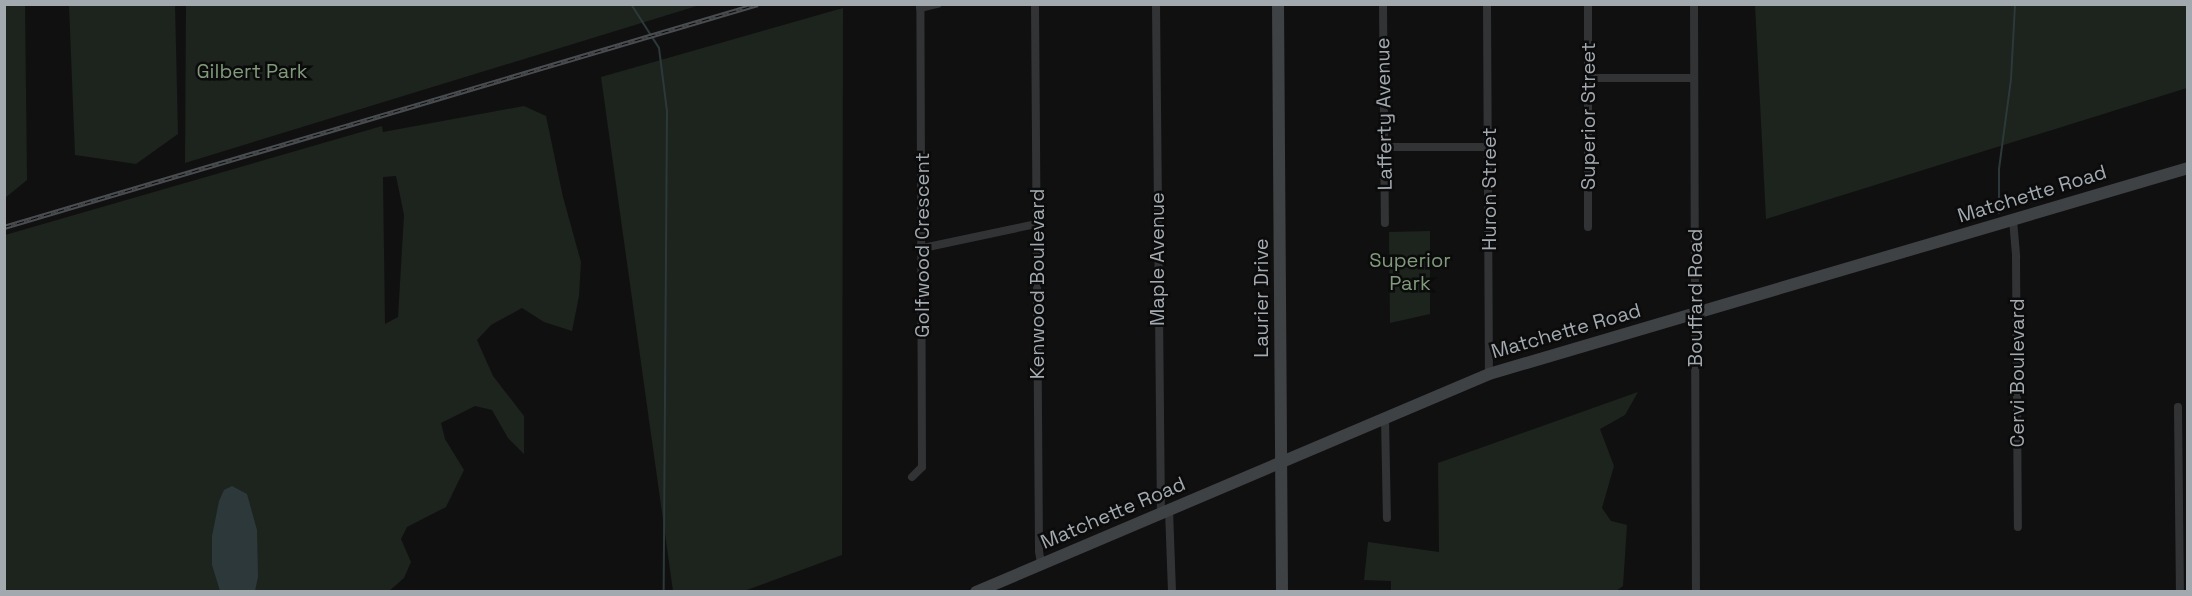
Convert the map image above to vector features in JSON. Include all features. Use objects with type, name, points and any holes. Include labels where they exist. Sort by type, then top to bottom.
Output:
[{"type":"street","name":"Golfwood Crescent","points":[[912,477],[922,467],[920,8],[938,4]]},
{"type":"street","name":"Kenwood Boulevard","points":[[1035,4],[1039,551],[1041,564]]},
{"type":"street","name":"Maple Avenue","points":[[1156,4],[1165,512],[1172,591]]},
{"type":"street","name":"Laurier Drive","points":[[1278,4],[1282,591]]},
{"type":"street","name":"Lafferty Avenue","points":[[1383,4],[1385,223]]},
{"type":"street","name":"Huron Street","points":[[1487,4],[1489,374]]},
{"type":"street","name":"Superior Street","points":[[1588,4],[1588,227]]},
{"type":"street","name":"Bouffard Road","points":[[1694,4],[1696,591]]},
{"type":"street","points":[[1589,78],[1694,78]]},
{"type":"street","points":[[1385,147],[1489,147]]},
{"type":"street","name":"Matchette Road","points":[[976,591],[1281,464],[1489,374],[2187,168]]},
{"type":"street","name":"Cervi Boulevard","points":[[2013,220],[2016,257],[2018,527]]},
{"type":"street","points":[[922,248],[1036,224]]},
{"type":"street","points":[[2178,407],[2180,591]]},
{"type":"street","points":[[1386,418],[1387,518]]},
{"type":"green space","points":[[5,4],[25,5],[27,180],[5,198]]},
{"type":"green space","name":"Gilbert Park","points":[[186,4],[700,5],[185,163]]},
{"type":"green space","points":[[69,5],[175,5],[178,134],[136,164],[75,155]]},
{"type":"green space","points":[[1755,5],[2187,5],[2187,88],[1766,219]]},
{"type":"green space","points":[[843,8],[842,555],[744,591],[673,591],[601,77]]},
{"type":"green space","points":[[524,106],[546,116],[563,197],[581,262],[579,296],[572,331],[544,322],[522,308],[491,325],[477,340],[493,376],[524,416],[524,454],[508,438],[492,410],[475,406],[441,423],[445,439],[464,470],[446,507],[407,527],[401,539],[411,562],[404,578],[388,592],[5,591],[5,235],[382,126],[383,132]],"holes":[[[396,176],[404,215],[398,317],[385,324],[383,177]]]},
{"type":"green space","name":"Superior Park","points":[[1430,231],[1430,314],[1390,323],[1389,232]]},
{"type":"green space","points":[[1638,392],[1625,415],[1600,429],[1614,466],[1602,508],[1611,521],[1627,525],[1623,586],[1616,591],[1391,592],[1391,581],[1364,580],[1368,542],[1439,552],[1438,463]]},
{"type":"shaded area","points":[[232,486],[247,494],[257,530],[258,577],[255,591],[220,591],[212,565],[212,536],[219,501],[224,490]]},
{"type":"waterway","points":[[631,4],[659,48],[667,111],[664,592]]},
{"type":"waterway","points":[[1999,213],[1999,169],[2011,79],[2015,4]]},
{"type":"railway","points":[[4,227],[758,4]]}]
